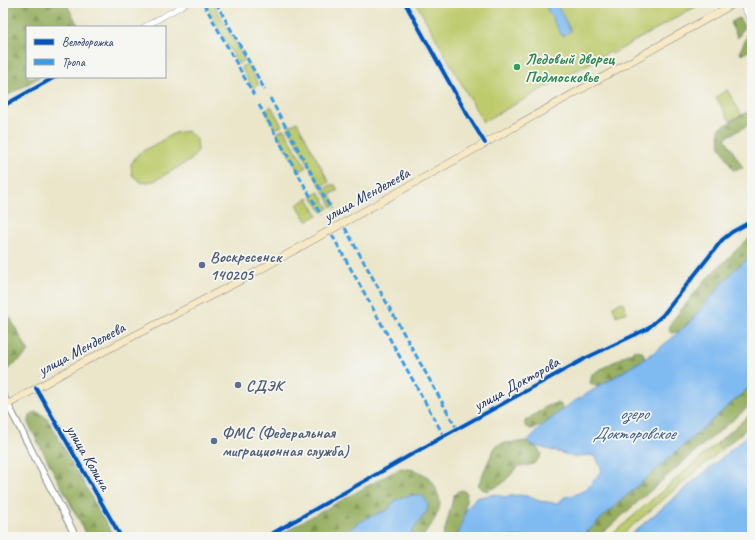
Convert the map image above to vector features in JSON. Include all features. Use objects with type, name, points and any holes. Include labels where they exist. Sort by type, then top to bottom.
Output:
[{"type":"main road","name":"улица Менделеева","points":[[6,406],[76,366],[244,278],[734,3]]},
{"type":"street","points":[[146,26],[187,3]]},
{"type":"street","points":[[405,3],[464,109],[485,143]]},
{"type":"street","points":[[741,3],[752,22]]},
{"type":"street","points":[[3,106],[52,78]]},
{"type":"street","name":"улица Докторова","points":[[266,537],[444,436],[586,358],[647,329],[663,315],[722,240],[732,232],[752,221]]},
{"type":"street","name":"улица Колина","points":[[36,388],[121,537]]},
{"type":"street","points":[[3,395],[6,406],[76,537]]},
{"type":"green space","points":[[3,3],[68,3],[67,5],[78,26],[26,26],[26,78],[38,78],[3,98]]},
{"type":"green space","points":[[213,3],[245,60],[238,64],[206,5]]},
{"type":"green space","name":"Ледовый дворец Подмосковье","points":[[416,3],[702,3],[612,54],[610,52],[483,122]]},
{"type":"green space","points":[[739,18],[744,26],[738,38],[730,23]]},
{"type":"green space","points":[[748,34],[752,39],[752,49],[741,55],[740,51]]},
{"type":"green space","points":[[247,64],[259,85],[253,88],[241,67]]},
{"type":"green space","points":[[727,90],[742,115],[730,121],[716,97]]},
{"type":"green space","points":[[271,106],[282,126],[275,129],[265,110]]},
{"type":"green space","points":[[752,110],[752,123],[725,138],[743,168],[733,170],[720,146],[719,129]]},
{"type":"green space","points":[[297,122],[329,182],[321,187],[288,127]]},
{"type":"green space","points":[[284,129],[306,167],[299,172],[277,133]]},
{"type":"green space","points":[[187,131],[197,139],[198,151],[191,160],[154,181],[142,183],[132,175],[131,164],[138,154],[175,133]]},
{"type":"green space","points":[[331,185],[335,185],[338,190],[330,195],[336,205],[332,207],[323,190]]},
{"type":"green space","points":[[319,192],[329,208],[322,212],[312,196]]},
{"type":"green space","points":[[308,198],[318,215],[307,221],[297,205]]},
{"type":"green space","points":[[752,237],[752,256],[745,261],[681,331],[672,333],[669,329],[672,321],[706,279]]},
{"type":"green space","points":[[623,302],[627,312],[616,316],[613,306]]},
{"type":"green space","points":[[3,305],[29,352],[5,372],[3,371]]},
{"type":"green space","points":[[635,350],[641,351],[644,354],[644,359],[598,387],[590,383],[592,374]]},
{"type":"green space","points":[[752,385],[752,404],[691,455],[598,537],[582,537],[608,512]]},
{"type":"green space","points":[[556,403],[561,405],[562,410],[542,426],[531,429],[525,426],[525,421],[547,406]]},
{"type":"green space","points":[[35,412],[47,418],[114,537],[88,537],[29,425],[30,415]]},
{"type":"green space","points":[[752,413],[752,424],[619,537],[609,537]]},
{"type":"green space","points":[[752,413],[752,424],[725,447],[719,448],[717,444],[719,441]]},
{"type":"green space","points":[[527,441],[535,446],[542,454],[535,463],[527,466],[519,466],[502,484],[487,491],[480,488],[478,485],[496,446],[504,443]]},
{"type":"green space","points":[[401,468],[420,472],[429,478],[436,488],[439,497],[440,504],[438,513],[423,537],[408,537],[427,511],[393,503],[391,507],[380,512],[343,537],[277,537],[281,533]]},
{"type":"green space","points":[[462,490],[467,493],[463,524],[458,537],[443,537],[454,495]]},
{"type":"water","points":[[544,3],[556,3],[571,31],[562,36]]},
{"type":"water","name":"озеро Докторовское","points":[[752,256],[752,385],[608,512],[582,537],[458,537],[466,510],[475,498],[496,494],[503,497],[519,495],[533,497],[539,501],[555,503],[560,502],[564,497],[580,493],[590,486],[602,470],[596,457],[589,455],[575,457],[535,446],[527,441],[542,426],[570,404],[649,356],[670,340],[691,321],[734,270]]},
{"type":"water","points":[[752,432],[752,537],[628,537]]},
{"type":"water","points":[[415,495],[423,496],[428,504],[427,511],[408,537],[343,537],[350,529],[360,522],[387,510],[396,500]]},
{"type":"marked path","points":[[216,3],[265,90]]},
{"type":"marked path","points":[[204,4],[254,95]]},
{"type":"marked path","points":[[270,98],[331,209]]},
{"type":"marked path","points":[[259,105],[321,215]]},
{"type":"marked path","points":[[345,228],[457,429]]},
{"type":"marked path","points":[[332,235],[444,436]]},
{"type":"cycle path","points":[[405,3],[464,109],[485,143]]},
{"type":"cycle path","points":[[3,106],[53,78]]},
{"type":"cycle path","points":[[266,537],[444,436],[586,358],[647,329],[663,315],[722,240],[732,232],[752,221]]},
{"type":"cycle path","points":[[36,388],[121,537]]},
{"type":"place","name":"Ледовый дворец Подмосковье","points":[[517,67]]},
{"type":"place","name":"Воскресенск 140205","points":[[202,265]]},
{"type":"place","name":"СДЭК","points":[[238,385]]},
{"type":"place","name":"ФМС (Федеральная миграционная служба)","points":[[214,441]]}]
